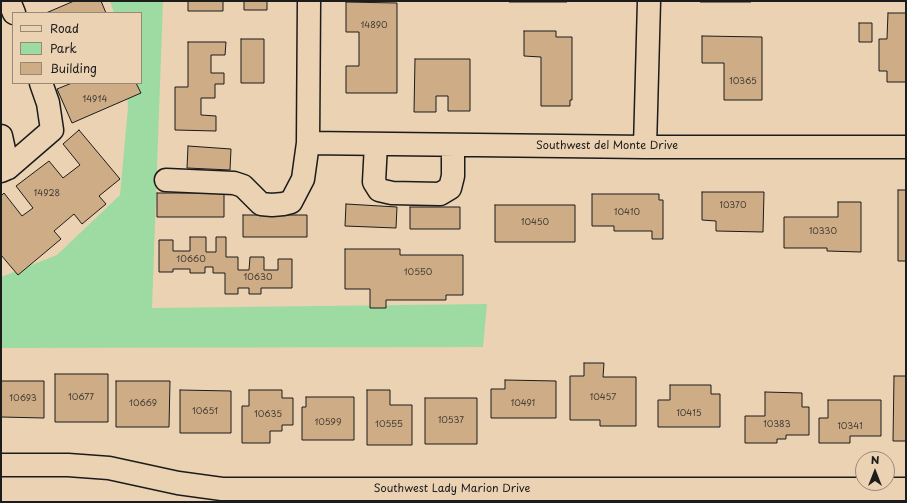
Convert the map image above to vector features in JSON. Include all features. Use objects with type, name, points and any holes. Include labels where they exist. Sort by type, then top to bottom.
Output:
[{"type":"street","points":[[9,1],[14,12]]},
{"type":"street","points":[[166,180],[234,183],[243,186],[261,204],[272,205],[291,202],[303,179],[308,143],[310,1]]},
{"type":"street","points":[[645,147],[649,1]]},
{"type":"street","points":[[4,169],[52,130],[48,103],[41,84]]},
{"type":"street","points":[[1,136],[4,169]]},
{"type":"street","name":"Southwest del Monte Drive","points":[[308,143],[645,147],[906,147]]},
{"type":"street","points":[[376,144],[374,182],[379,190],[392,193],[440,194],[450,188],[453,145]]},
{"type":"street","name":"Southwest Lady Marion Drive","points":[[1,465],[68,465],[109,468],[178,483],[222,489],[361,495],[906,489]]},
{"type":"green space","points":[[110,1],[163,1],[152,308],[487,304],[483,347],[1,348],[1,277],[57,255],[120,195],[128,107],[126,84],[142,84],[142,12],[114,12]]},
{"type":"building","points":[[74,1],[101,1],[106,12],[48,12]]},
{"type":"building","points":[[188,1],[223,1],[223,11],[188,11]]},
{"type":"building","points":[[244,1],[267,1],[267,10],[244,10]]},
{"type":"building","points":[[567,1],[567,2],[509,2]]},
{"type":"building","points":[[751,1],[751,2],[700,2]]},
{"type":"building","points":[[346,2],[397,3],[397,93],[346,93],[346,66],[359,66],[359,32],[346,32]]},
{"type":"building","points":[[888,13],[906,13],[906,82],[887,82],[887,71],[879,71],[879,39],[887,39]]},
{"type":"building","points":[[859,23],[872,23],[872,42],[859,42]]},
{"type":"building","points":[[524,31],[556,31],[556,37],[572,37],[572,100],[570,100],[570,106],[541,106],[541,57],[524,56]]},
{"type":"building","points":[[702,36],[762,37],[762,100],[724,100],[724,63],[702,63]]},
{"type":"building","points":[[241,39],[264,39],[264,83],[241,83]]},
{"type":"building","points":[[188,42],[226,42],[225,55],[211,55],[211,73],[224,73],[224,84],[215,84],[215,98],[201,98],[201,115],[216,116],[216,131],[175,130],[175,87],[188,87]]},
{"type":"building","points":[[415,59],[470,59],[470,111],[448,111],[448,96],[436,96],[436,112],[414,112]]},
{"type":"building","points":[[70,84],[136,84],[141,93],[72,123],[57,89]]},
{"type":"building","points":[[79,130],[120,179],[99,196],[106,204],[82,224],[74,214],[54,231],[61,239],[18,275],[1,255],[1,196],[4,193],[22,216],[33,208],[16,186],[49,161],[63,178],[80,165],[63,144]]},
{"type":"building","points":[[188,146],[231,149],[230,170],[187,168]]},
{"type":"building","points":[[898,190],[906,190],[906,261],[898,261]]},
{"type":"building","points":[[702,192],[764,192],[763,232],[716,231],[716,221],[702,220]]},
{"type":"building","points":[[157,193],[224,193],[224,217],[157,217]]},
{"type":"building","points":[[592,194],[659,194],[659,200],[663,200],[663,239],[652,239],[652,231],[614,231],[614,226],[592,226]]},
{"type":"building","points":[[838,202],[861,202],[861,252],[827,251],[827,248],[784,248],[784,217],[838,217]]},
{"type":"building","points":[[346,204],[397,207],[396,228],[345,226]]},
{"type":"building","points":[[495,205],[575,205],[575,242],[495,242]]},
{"type":"building","points":[[410,207],[460,207],[460,229],[410,229]]},
{"type":"building","points":[[243,215],[307,215],[307,237],[243,237]]},
{"type":"building","points":[[190,237],[206,237],[206,252],[216,252],[216,237],[226,237],[226,257],[238,257],[238,270],[249,270],[250,257],[264,257],[264,270],[278,270],[278,259],[292,259],[292,288],[261,288],[261,294],[249,294],[249,288],[238,288],[238,294],[225,294],[225,273],[213,273],[213,267],[205,267],[205,273],[190,273],[190,269],[173,269],[173,272],[159,272],[159,240],[173,240],[173,251],[190,251]]},
{"type":"building","points":[[345,249],[400,249],[400,255],[463,255],[463,295],[446,295],[446,300],[386,300],[386,308],[370,308],[370,289],[345,289]]},
{"type":"building","points":[[584,363],[604,363],[603,377],[636,377],[636,426],[600,426],[600,420],[570,420],[570,376],[584,376]]},
{"type":"building","points":[[55,374],[108,374],[108,422],[55,422]]},
{"type":"building","points":[[894,376],[906,376],[906,441],[893,441]]},
{"type":"building","points":[[505,380],[556,381],[556,418],[491,418],[491,389],[505,389]]},
{"type":"building","points":[[1,381],[44,381],[44,418],[1,417]]},
{"type":"building","points":[[116,381],[170,381],[169,427],[116,427]]},
{"type":"building","points":[[670,385],[711,385],[711,394],[720,394],[720,427],[658,427],[658,400],[670,400]]},
{"type":"building","points":[[180,390],[231,391],[231,433],[180,433]]},
{"type":"building","points":[[249,390],[282,390],[282,398],[293,398],[293,425],[282,425],[282,431],[270,431],[270,443],[242,443],[242,406],[249,406]]},
{"type":"building","points":[[367,390],[390,390],[390,405],[412,405],[412,445],[367,445]]},
{"type":"building","points":[[765,392],[802,393],[802,407],[809,407],[809,435],[786,435],[786,439],[777,439],[777,443],[745,443],[745,416],[765,416]]},
{"type":"building","points":[[306,397],[354,397],[354,440],[302,440],[302,407],[306,407]]},
{"type":"building","points":[[425,398],[477,398],[477,444],[425,444]]},
{"type":"building","points":[[828,400],[881,400],[881,436],[850,436],[850,443],[819,443],[819,418],[828,418]]}]
